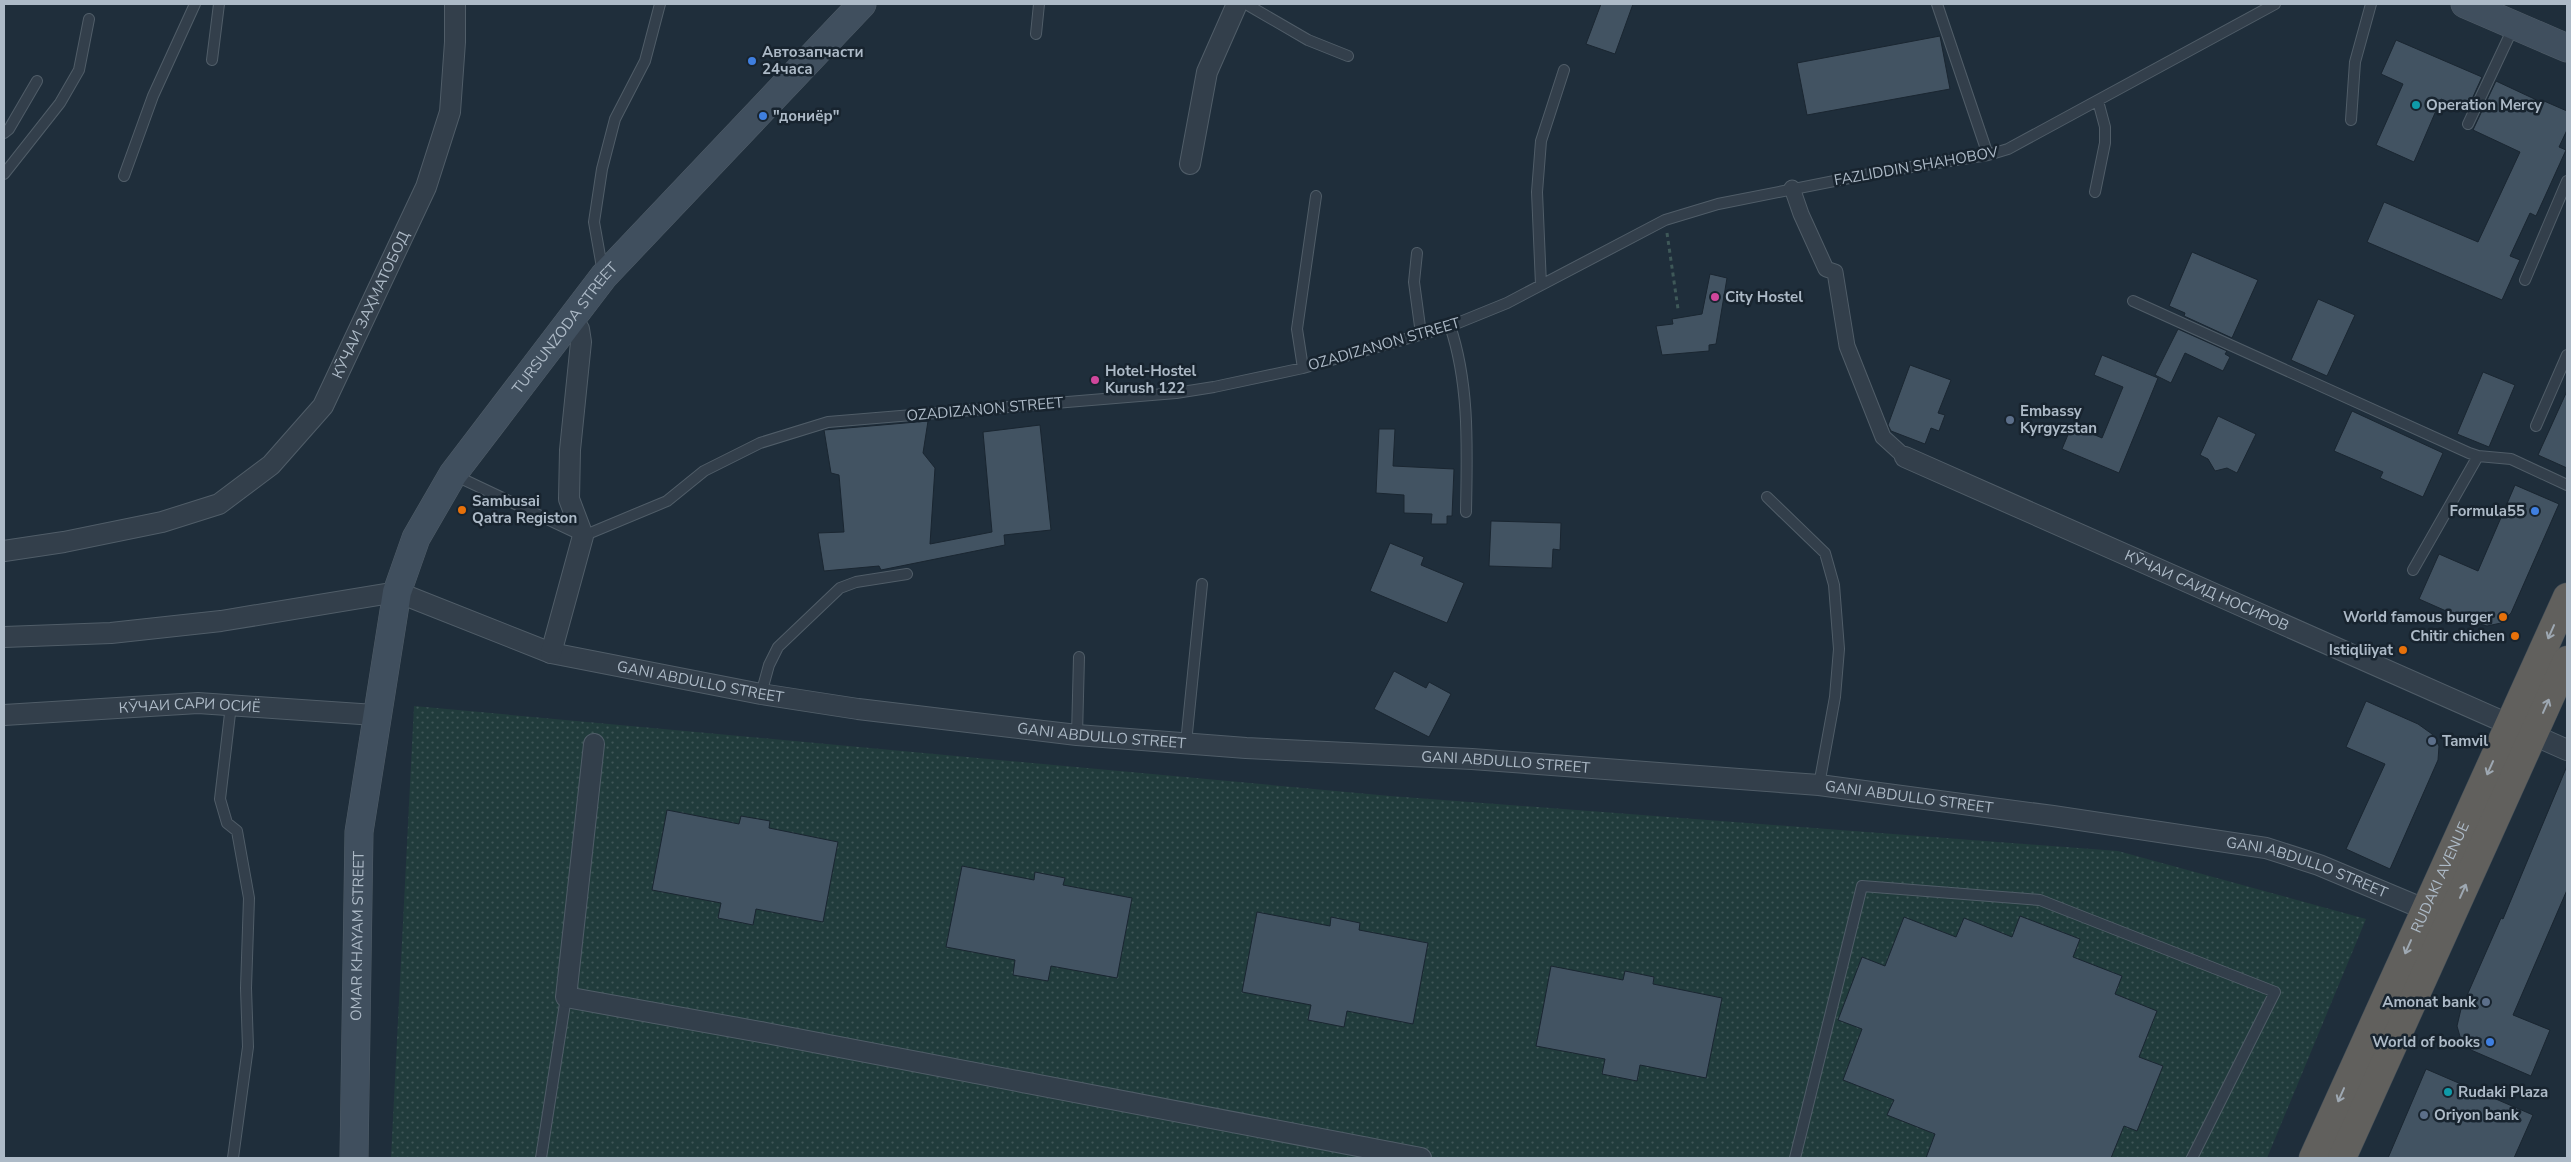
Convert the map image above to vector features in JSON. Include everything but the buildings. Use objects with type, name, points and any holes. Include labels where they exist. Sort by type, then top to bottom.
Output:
[{"type":"highway","name":"RUDAKI AVENUE","points":[[2313,1158],[2437,914],[2522,729],[2557,672],[2567,597]]},
{"type":"highway","name":"RUDAKI AVENUE","points":[[2342,1158],[2437,914]]},
{"type":"main road","name":"TURSUNZODA STREET","points":[[375,715],[396,592],[416,538],[453,474],[604,276],[862,4]]},
{"type":"main road","points":[[2465,4],[2567,48]]},
{"type":"main road","name":"OMAR KHAYAM STREET","points":[[354,1158],[356,1124],[357,856],[375,715]]},
{"type":"street","name":"КӮЧАИ ЗАҲМАТОБОД","points":[[4,551],[64,542],[162,522],[219,504],[271,465],[323,406],[426,187],[450,112],[455,42],[455,4]]},
{"type":"street","points":[[1190,164],[1207,72],[1237,4]]},
{"type":"street","points":[[1792,188],[1801,214],[1826,269],[1835,272],[1847,346],[1883,437],[1905,457]]},
{"type":"street","points":[[551,653],[583,536],[570,499],[570,450],[581,342],[579,329],[571,319]]},
{"type":"street","name":"КӮЧАИ САИД НОСИРОВ","points":[[1905,457],[2567,750]]},
{"type":"street","points":[[4,637],[111,633],[222,621],[396,592]]},
{"type":"street","name":"GANI ABDULLO STREET","points":[[396,592],[551,653],[761,694],[858,709],[1077,735],[1472,759],[1819,785],[2053,816],[2266,848],[2319,865],[2437,914]]},
{"type":"street","name":"КӮЧАИ САРИ ОСИЁ","points":[[4,715],[198,703],[375,715]]},
{"type":"street","points":[[594,744],[566,998],[766,1033],[1421,1158]]},
{"type":"lane","points":[[124,176],[153,96],[195,4]]},
{"type":"lane","points":[[212,60],[218,4]]},
{"type":"lane","points":[[604,276],[594,222],[602,169],[615,119],[645,62],[660,4]]},
{"type":"lane","points":[[1036,34],[1039,4]]},
{"type":"lane","points":[[1246,4],[1308,40],[1348,56]]},
{"type":"lane","points":[[1938,4],[1988,155]]},
{"type":"lane","name":"FAZLIDDIN SHAHOBOV","points":[[1541,285],[1665,220],[1718,204],[1792,188],[1988,155],[2008,149],[2275,4]]},
{"type":"lane","points":[[2351,120],[2355,62],[2371,4]]},
{"type":"lane","points":[[4,174],[60,103],[80,70],[89,19]]},
{"type":"lane","points":[[2468,124],[2514,25]]},
{"type":"lane","points":[[1541,285],[1537,192],[1541,141],[1564,70]]},
{"type":"lane","points":[[4,133],[9,129],[37,81]]},
{"type":"lane","points":[[2095,192],[2105,143],[2105,127],[2098,101]]},
{"type":"lane","points":[[2525,280],[2567,181]]},
{"type":"lane","points":[[1304,368],[1297,329],[1316,196]]},
{"type":"lane","points":[[1417,253],[1414,282],[1421,334]]},
{"type":"lane","name":"OZADIZANON STREET","points":[[583,536],[667,501],[709,468],[760,443],[828,422],[1176,392],[1214,387],[1304,368],[1450,326],[1507,303],[1541,285]]},
{"type":"lane","points":[[2133,301],[2478,456],[2511,459],[2567,485]]},
{"type":"lane","points":[[1450,326],[1458,351],[1464,396],[1467,452],[1466,512]]},
{"type":"lane","points":[[2536,426],[2567,355]]},
{"type":"lane","points":[[2413,570],[2478,456]]},
{"type":"lane","points":[[453,474],[583,536]]},
{"type":"lane","points":[[1767,497],[1826,553],[1834,584],[1839,650],[1834,697],[1819,785]]},
{"type":"lane","points":[[761,694],[769,666],[778,647],[840,588],[856,582],[907,574]]},
{"type":"lane","points":[[1186,743],[1202,584]]},
{"type":"lane","points":[[1077,735],[1079,657]]},
{"type":"lane","points":[[232,705],[220,799],[227,823],[237,831],[249,898],[246,988],[248,1047],[234,1158]]},
{"type":"lane","points":[[1795,1158],[1862,886],[2040,900],[2275,992],[2192,1158]]},
{"type":"lane","points":[[540,1158],[566,998]]},
{"type":"path","points":[[1665,220],[1678,309]]},
{"type":"green space","points":[[414,706],[1390,796],[2118,851],[2366,919],[2267,1158],[391,1158]]},
{"type":"place","name":"Автозапчасти 24часа","points":[[752,61]]},
{"type":"place","name":"Operation Mercy","points":[[2416,105]]},
{"type":"place","name":"\"дониёр\"","points":[[763,116]]},
{"type":"place","name":"City Hostel","points":[[1715,297]]},
{"type":"place","name":"Hotel-Hostel Kurush 122","points":[[1095,380]]},
{"type":"place","name":"Embassy Kyrgyzstan","points":[[2010,420]]},
{"type":"place","name":"Sambusai Qatra Registon","points":[[462,510]]},
{"type":"place","name":"Formula55","points":[[2535,511]]},
{"type":"place","name":"World famous burger","points":[[2503,617]]},
{"type":"place","name":"Chitir chichen","points":[[2515,636]]},
{"type":"place","name":"Istiqliiyat","points":[[2403,650]]},
{"type":"place","name":"Tamvil","points":[[2432,741]]},
{"type":"place","name":"Amonat bank","points":[[2486,1002]]},
{"type":"place","name":"World of books","points":[[2490,1042]]},
{"type":"place","name":"Rudaki Plaza","points":[[2448,1092]]},
{"type":"place","name":"Oriyon bank","points":[[2424,1115]]}]
